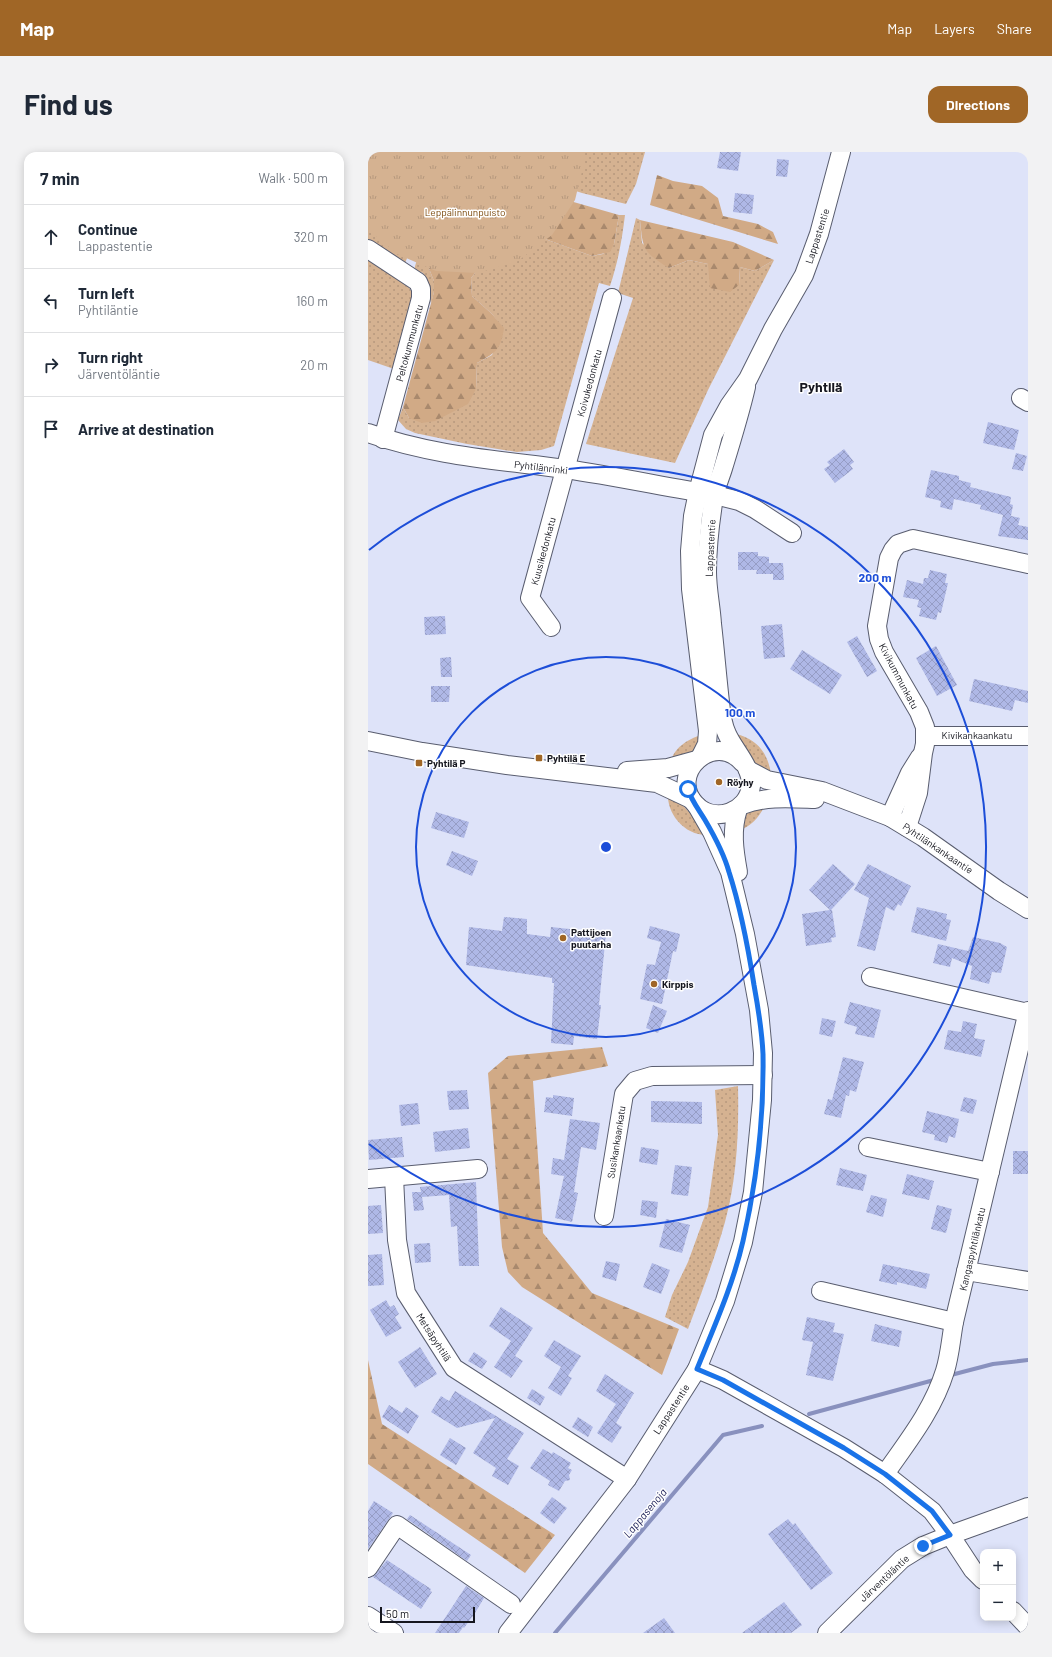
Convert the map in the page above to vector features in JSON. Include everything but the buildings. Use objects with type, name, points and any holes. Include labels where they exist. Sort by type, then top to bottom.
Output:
[{"type":"street","name":"Lappastentie","points":[[746,766],[733,746],[724,728],[707,574],[708,537],[706,494],[713,435],[729,406],[748,379],[772,329],[804,275],[819,234],[841,152]]},
{"type":"street","name":"Peltokummunkatu","points":[[368,249],[392,266],[411,276],[418,282],[422,289],[421,298],[375,436]]},
{"type":"street","name":"Koivukedonkatu","points":[[566,469],[612,298]]},
{"type":"street","name":"Pyhtilänrinki","points":[[375,436],[420,448],[484,460],[566,469],[739,501],[755,509],[792,533]]},
{"type":"street","name":"Kuusikedonkatu","points":[[551,627],[530,598],[566,469]]},
{"type":"street","name":"Lappastentie","points":[[699,758],[707,744],[708,731],[691,589],[690,551],[693,516],[706,494]]},
{"type":"street","name":"Kivikummunkatu","points":[[907,827],[918,792],[924,744],[923,720],[884,652],[879,639],[877,626],[889,558],[893,550],[905,541],[920,540],[1028,564]]},
{"type":"street","name":"Kivikankaankatu","points":[[924,744],[1028,736]]},
{"type":"street","points":[[368,741],[422,752],[507,765],[657,784],[694,802],[705,812],[714,815],[729,813],[740,807],[747,798],[751,779],[746,766],[734,755],[722,751],[709,753],[699,758],[668,768],[594,775]]},
{"type":"street","points":[[890,817],[924,744]]},
{"type":"street","points":[[368,751],[422,752]]},
{"type":"street","points":[[694,802],[688,789],[688,778],[691,768],[699,758]]},
{"type":"street","name":"Pyhtilänkankaantie","points":[[746,766],[767,780],[822,791],[842,800],[890,817],[947,853],[999,891],[1028,909]]},
{"type":"street","name":"Pyhtilänkankaantie","points":[[740,807],[755,800],[778,797],[842,800]]},
{"type":"street","name":"Lappastentie","points":[[508,1633],[626,1479],[697,1369],[725,1301],[743,1242],[753,1192],[759,1146],[763,1053],[758,1010],[745,934],[730,872],[722,853],[694,802]]},
{"type":"street","name":"Lappastentie","points":[[740,807],[735,819],[733,844],[742,896],[745,934]]},
{"type":"street","points":[[871,977],[1028,1012]]},
{"type":"street","name":"Kangaspyhtilänkatu","points":[[885,1474],[925,1418],[936,1396],[946,1370],[954,1322],[1028,1012]]},
{"type":"street","name":"Susikankaankatu","points":[[604,1216],[624,1094],[635,1081],[652,1076],[763,1075]]},
{"type":"street","points":[[868,1147],[990,1172]]},
{"type":"street","points":[[368,1179],[478,1169]]},
{"type":"street","name":"Metsäpyhtilä","points":[[394,1177],[397,1240],[406,1293],[454,1368],[626,1479]]},
{"type":"street","points":[[966,1271],[1028,1281]]},
{"type":"street","points":[[821,1291],[954,1322]]},
{"type":"street","points":[[697,1369],[723,1380],[844,1448],[885,1474],[932,1511],[973,1570],[980,1577]]},
{"type":"street","name":"Järventöläntie","points":[[827,1633],[902,1559],[923,1546],[1028,1506]]},
{"type":"street","points":[[368,1568],[397,1525],[511,1604]]},
{"type":"street","points":[[1016,1614],[1028,1627]]},
{"type":"street","points":[[372,1623],[394,1633]]},
{"type":"green space","name":"Leppälinnunpuisto","points":[[368,152],[584,152],[585,159],[575,200],[552,235],[518,261],[478,273],[436,271],[397,254],[368,229]]},
{"type":"green space","points":[[543,152],[645,152],[636,184],[626,204],[582,193],[529,176]]},
{"type":"green space","points":[[657,175],[673,181],[702,186],[718,198],[723,216],[758,224],[773,232],[778,244],[650,205]]},
{"type":"green space","points":[[507,183],[619,215],[614,244],[610,252],[592,256],[534,235],[485,261],[471,278],[472,296],[492,314],[504,328],[499,346],[493,353],[477,363],[476,389],[468,404],[435,421],[422,423],[409,418],[403,407],[434,292],[434,281],[424,256]]},
{"type":"green space","points":[[368,214],[408,256],[405,263],[379,249],[368,240]]},
{"type":"green space","points":[[619,215],[625,215],[621,242],[610,286],[599,283],[554,446],[541,450],[517,452],[467,444],[415,433],[406,429],[398,420],[403,407],[409,418],[476,389],[477,363],[492,355],[503,328],[492,314],[472,296],[471,278],[485,261],[534,235],[592,256],[603,254],[614,244]]},
{"type":"green space","points":[[636,218],[640,220],[642,243],[669,268],[689,260],[708,264],[739,285],[740,267],[755,271],[774,260],[708,390],[675,463],[586,444],[633,298],[618,293]]},
{"type":"green space","points":[[428,220],[424,256],[434,281],[434,292],[431,304],[428,283],[423,273],[414,270]]},
{"type":"green space","points":[[640,220],[733,242],[774,260],[755,271],[740,267],[739,285],[730,292],[710,288],[708,264],[689,260],[669,268],[649,254],[642,238]]},
{"type":"green space","points":[[368,256],[407,283],[411,291],[413,301],[394,369],[368,360]]},
{"type":"green space","points":[[736,734],[756,743],[764,753],[771,774],[765,773],[754,764]]},
{"type":"green space","points":[[701,735],[695,751],[671,761],[678,748],[691,739]]},
{"type":"green space","points":[[668,792],[689,812],[708,835],[692,832],[679,822],[670,808]]},
{"type":"green space","points":[[765,805],[755,821],[739,831],[745,816],[750,811]]},
{"type":"green space","points":[[602,1047],[608,1066],[533,1081],[543,1233],[592,1293],[679,1329],[662,1375],[522,1287],[508,1272],[502,1247],[488,1073],[508,1056]]},
{"type":"green space","points":[[738,1086],[735,1172],[729,1205],[717,1249],[688,1329],[665,1317],[672,1295],[688,1262],[708,1207],[718,1135],[715,1090]]},
{"type":"green space","points":[[368,1360],[382,1424],[555,1535],[525,1573],[368,1464]]},
{"type":"waterway","name":"Lappasenoja","points":[[951,1375],[993,1364],[1028,1360]]},
{"type":"waterway","name":"Lappasenoja","points":[[809,1414],[934,1380]]},
{"type":"waterway","name":"Lappasenoja","points":[[555,1633],[723,1435],[762,1426]]},
{"type":"place","name":"Pyhtilä E","points":[[539,758]]},
{"type":"place","name":"Pyhtilä P","points":[[419,763]]},
{"type":"place","name":"Röyhy","points":[[719,782]]},
{"type":"place","name":"Pattijoen puutarha","points":[[563,938]]},
{"type":"place","name":"Kirppis","points":[[654,984]]},
{"type":"district","name":"Pyhtilä","points":[[821,387]]},
{"type":"route","points":[[688,789],[691,798],[712,832],[730,872],[753,973],[763,1053],[759,1146],[753,1192],[743,1242],[725,1301],[697,1369],[723,1380],[844,1448],[885,1474],[932,1511],[950,1535],[923,1546]]}]
